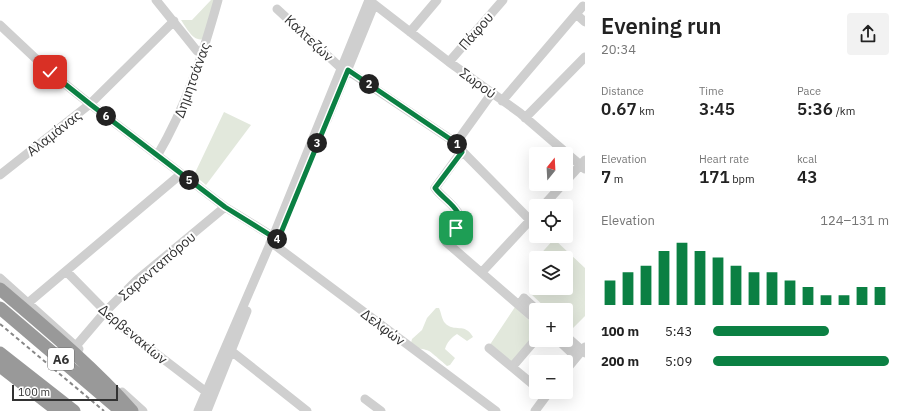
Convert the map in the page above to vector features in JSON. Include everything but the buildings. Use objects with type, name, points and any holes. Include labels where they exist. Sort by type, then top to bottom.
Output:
[{"type":"highway","points":[[0,289],[82,360],[132,411]]},
{"type":"highway","name":"Α6","points":[[0,308],[121,411]]},
{"type":"highway","name":"Α6","points":[[0,353],[74,411]]},
{"type":"highway","points":[[0,366],[58,411]]},
{"type":"street","points":[[156,0],[197,52],[202,54]]},
{"type":"street","name":"Δημητσάνας","points":[[157,156],[176,122],[202,54],[218,0]]},
{"type":"street","points":[[410,32],[437,0]]},
{"type":"street","name":"Πάφου","points":[[448,62],[503,0]]},
{"type":"street","points":[[207,411],[370,1]]},
{"type":"street","name":"Σωρού","points":[[370,1],[448,62],[492,93],[584,164]]},
{"type":"street","points":[[502,101],[576,14],[581,5]]},
{"type":"street","name":"Καλτεζών","points":[[277,9],[344,69],[456,143]]},
{"type":"street","points":[[576,14],[585,22]]},
{"type":"street","name":"Αλαμάνας","points":[[2,171],[90,104],[174,21]]},
{"type":"street","name":"Δελφών","points":[[0,25],[50,72],[90,104],[496,411]]},
{"type":"street","points":[[525,118],[585,57]]},
{"type":"street","points":[[492,93],[456,143],[462,152],[529,213]]},
{"type":"street","points":[[462,152],[435,188],[460,216],[457,227],[446,236],[446,242],[529,314]]},
{"type":"street","points":[[573,174],[584,164]]},
{"type":"street","points":[[28,303],[181,174]]},
{"type":"street","points":[[549,199],[557,191]]},
{"type":"street","name":"Σαρανταπόρου","points":[[76,346],[105,312],[136,280],[225,207]]},
{"type":"street","points":[[482,272],[529,221]]},
{"type":"street","points":[[198,411],[205,391],[274,242]]},
{"type":"street","name":"Δερβενακίων","points":[[66,271],[105,312],[131,336],[205,391]]},
{"type":"street","points":[[0,278],[76,346],[143,411]]},
{"type":"street","points":[[519,305],[524,298],[529,303]]},
{"type":"street","points":[[573,343],[582,352]]},
{"type":"street","points":[[512,367],[529,347]]},
{"type":"street","points":[[572,347],[582,352]]},
{"type":"street","points":[[489,348],[529,381]]},
{"type":"street","points":[[230,350],[307,411]]},
{"type":"street","points":[[573,362],[582,352]]},
{"type":"street","points":[[365,399],[381,411]]},
{"type":"street","points":[[535,411],[542,399]]},
{"type":"shaded area","points":[[211,0],[216,0],[203,39],[196,38],[190,33],[181,20],[192,20]]},
{"type":"shaded area","points":[[224,112],[251,125],[206,185],[194,175]]},
{"type":"shaded area","points":[[550,243],[558,243],[567,251],[543,251]]},
{"type":"shaded area","points":[[573,257],[585,268],[585,316],[573,328],[573,303],[541,303],[532,295],[573,295]]},
{"type":"shaded area","points":[[515,307],[529,320],[529,342],[511,364],[489,346]]},
{"type":"shaded area","points":[[436,308],[439,308],[444,322],[448,326],[467,330],[473,337],[467,341],[457,334],[450,340],[445,349],[455,358],[450,365],[447,366],[429,351],[414,346],[411,343],[412,339],[422,330],[427,318]]},
{"type":"railway","points":[[0,324],[104,411]]},
{"type":"route","points":[[50,72],[225,207],[278,240],[348,70],[456,143],[462,152],[435,188],[459,212],[460,218],[456,228]]}]
